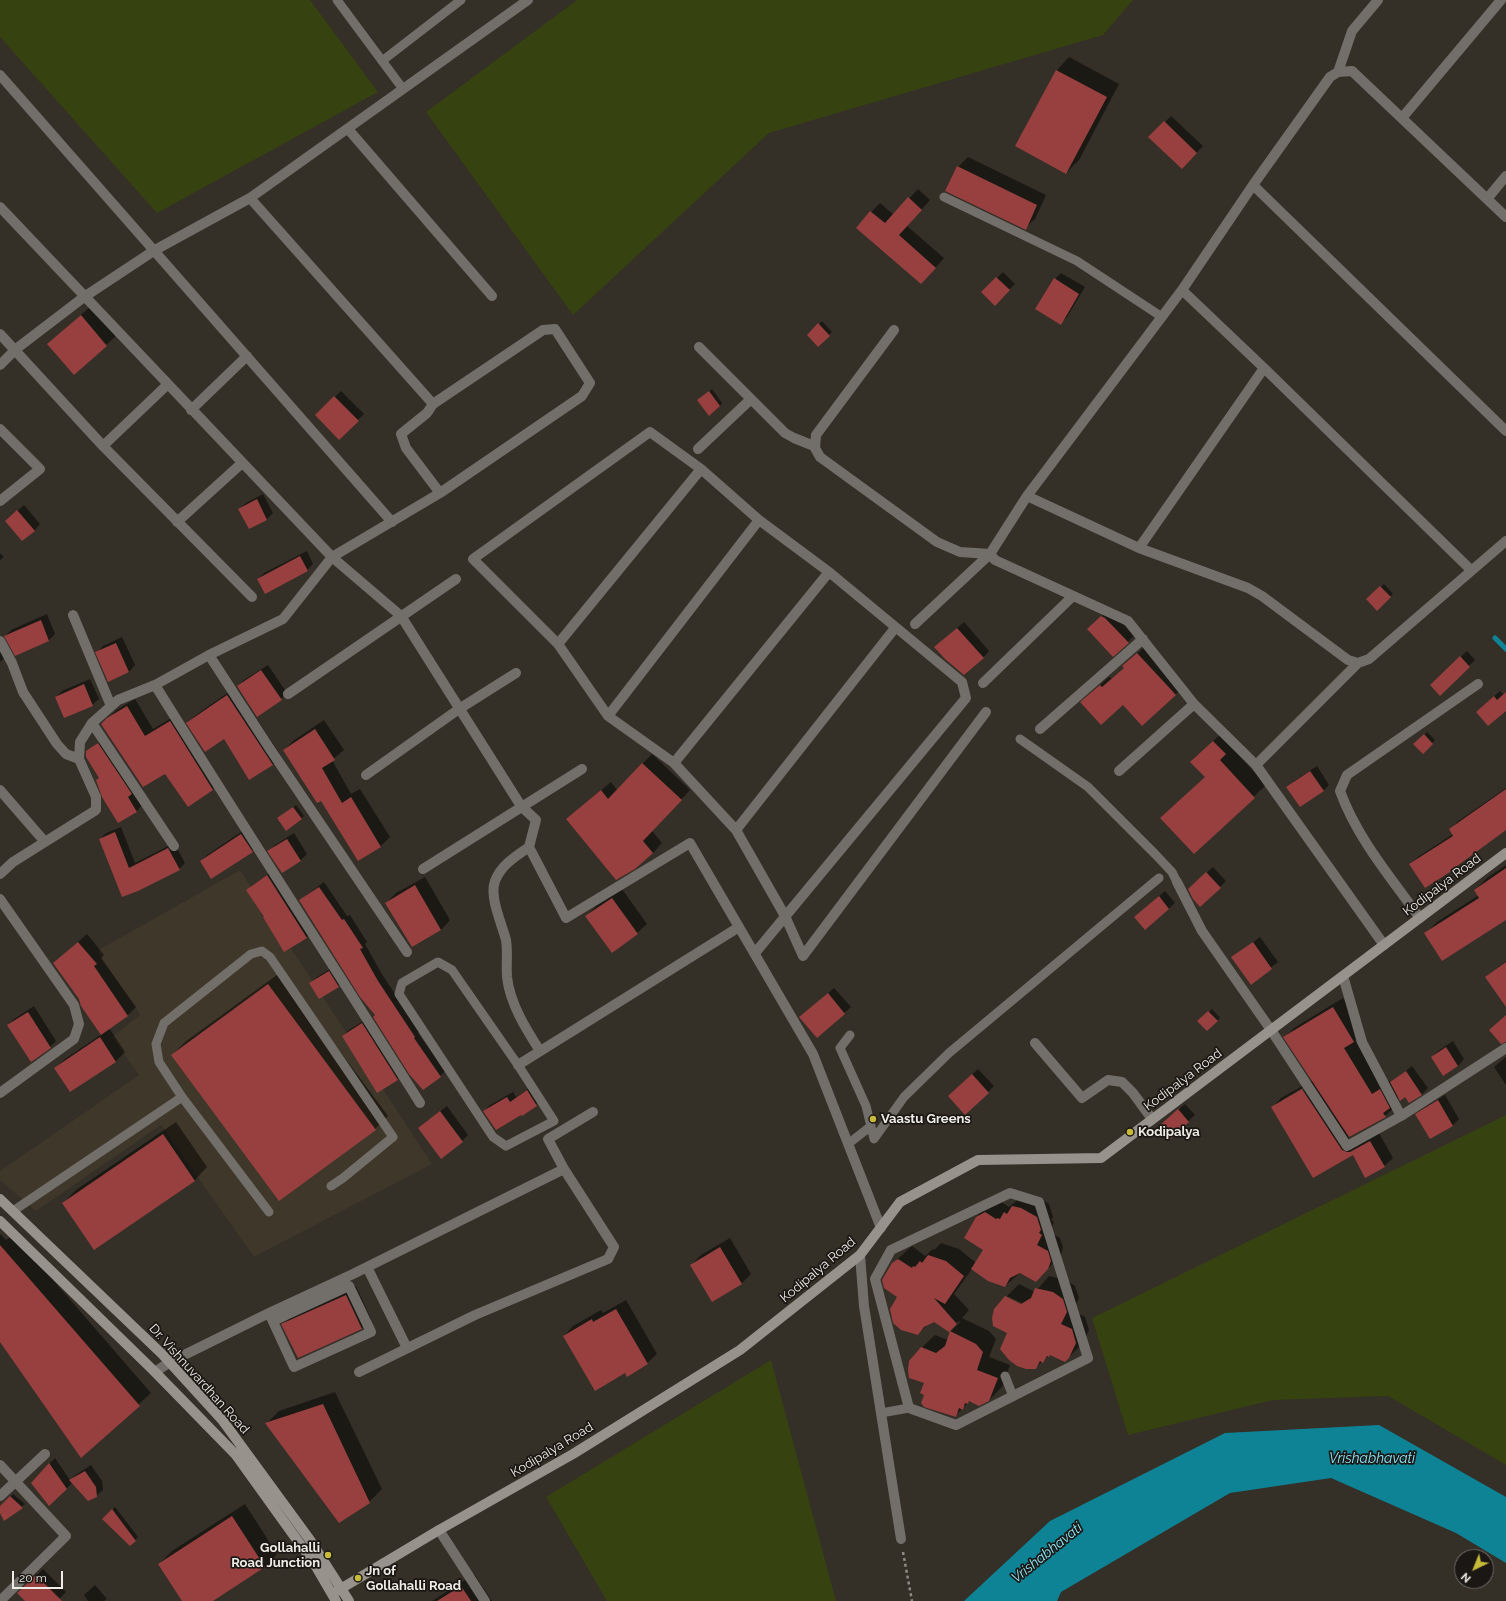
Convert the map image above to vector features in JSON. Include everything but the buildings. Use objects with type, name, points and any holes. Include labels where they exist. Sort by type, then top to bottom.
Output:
[{"type":"main road","name":"Kodipalya Road","points":[[334,1597],[341,1588],[439,1530],[573,1454],[740,1350],[860,1255],[900,1202],[978,1160],[1101,1158],[1506,853]]},
{"type":"main road","name":"Dr. Vishnuvardhan Road","points":[[0,1199],[170,1362],[223,1421],[310,1540],[349,1601]]},
{"type":"main road","name":"Dr. Vishnuvardhan Road","points":[[0,1221],[155,1372],[236,1455],[315,1565],[334,1597]]},
{"type":"street","points":[[0,365],[16,349],[84,297],[155,250],[250,198],[528,0]]},
{"type":"street","points":[[1338,72],[1352,31],[1378,0]]},
{"type":"street","points":[[1402,118],[1501,0]]},
{"type":"street","points":[[916,624],[990,554],[992,548],[1028,496],[1182,290],[1253,184],[1330,77],[1338,72],[1352,71],[1506,217]]},
{"type":"street","points":[[0,75],[392,522]]},
{"type":"street","points":[[348,129],[492,296]]},
{"type":"street","points":[[1488,199],[1506,176]]},
{"type":"street","points":[[1253,184],[1506,432]]},
{"type":"street","points":[[250,198],[433,404]]},
{"type":"street","points":[[0,207],[167,385],[332,557],[401,616],[521,806],[536,820],[530,847],[566,918],[690,843],[755,952],[813,1054],[881,1228]]},
{"type":"street","points":[[1182,290],[1471,570]]},
{"type":"street","points":[[0,874],[12,862],[96,810],[96,798],[78,759],[80,742],[92,722],[118,700],[156,685],[209,655],[283,620],[332,557],[440,493],[582,396],[590,383],[555,329],[543,330],[433,404],[427,413],[401,434],[406,448],[440,493]]},
{"type":"street","points":[[894,330],[819,432],[814,446],[820,457],[938,542],[960,552],[990,554],[995,560],[1128,621],[1194,704],[1256,765],[1384,945]]},
{"type":"street","points":[[0,334],[16,349],[103,446],[252,596]]},
{"type":"street","points":[[700,347],[785,433],[814,446]]},
{"type":"street","points":[[191,410],[247,356]]},
{"type":"street","points":[[1139,548],[1264,368]]},
{"type":"street","points":[[103,446],[167,385]]},
{"type":"street","points":[[698,449],[751,399]]},
{"type":"street","points":[[0,429],[40,469],[0,502]]},
{"type":"street","points":[[755,952],[785,916],[966,698],[962,682],[829,572],[759,520],[701,469],[650,432],[473,559],[558,644],[608,716],[674,763],[736,830],[785,916],[803,956],[986,712]]},
{"type":"street","points":[[177,522],[242,463]]},
{"type":"street","points":[[558,644],[701,469]]},
{"type":"street","points":[[1028,496],[1139,548],[1248,588],[1262,596],[1348,660],[1358,663]]},
{"type":"street","points":[[608,716],[759,520]]},
{"type":"street","points":[[1256,765],[1358,663],[1369,659],[1506,541]]},
{"type":"street","points":[[674,763],[829,572]]},
{"type":"street","points":[[288,694],[456,579]]},
{"type":"street","points":[[983,683],[1073,596]]},
{"type":"street","points":[[73,615],[112,706]]},
{"type":"street","points":[[736,830],[895,628]]},
{"type":"street","points":[[1040,728],[1143,639]]},
{"type":"street","points":[[0,641],[12,663],[23,692],[57,744],[66,754],[78,759]]},
{"type":"street","points":[[209,655],[270,749],[407,952]]},
{"type":"street","points":[[366,775],[459,709],[516,673]]},
{"type":"street","points":[[1420,918],[1359,832],[1345,806],[1340,791],[1347,775],[1478,684]]},
{"type":"street","points":[[156,685],[239,820],[309,926],[420,1103]]},
{"type":"street","points":[[1119,771],[1194,704]]},
{"type":"street","points":[[92,722],[174,846]]},
{"type":"street","points":[[423,869],[582,769]]},
{"type":"street","points":[[0,790],[45,842]]},
{"type":"street","points":[[530,847],[512,859],[501,870],[495,882],[494,897],[506,942],[507,978],[518,1015],[540,1051]]},
{"type":"street","points":[[1177,882],[1202,931],[1347,1146],[1400,1116],[1506,1048]]},
{"type":"street","points":[[0,899],[74,1005],[79,1024],[74,1039],[0,1093]]},
{"type":"street","points":[[518,1065],[739,927]]},
{"type":"street","points":[[1343,976],[1362,1042],[1400,1116]]},
{"type":"street","points":[[1035,1043],[1082,1098],[1108,1080],[1122,1082],[1133,1093],[1152,1119]]},
{"type":"street","points":[[359,1372],[475,1314],[608,1259],[614,1247],[564,1169],[548,1139],[593,1112]]},
{"type":"street","points":[[271,1317],[367,1267],[564,1169]]},
{"type":"street","points":[[1010,1193],[1040,1202],[1088,1358],[956,1425],[909,1408],[875,1279],[891,1250],[1010,1193]]},
{"type":"street","points":[[860,1255],[864,1306],[901,1539]]},
{"type":"street","points":[[367,1267],[407,1348]]},
{"type":"street","points":[[155,1372],[170,1362],[271,1317],[349,1286],[371,1332],[294,1366],[271,1317]]},
{"type":"street","points":[[0,1496],[45,1454]]},
{"type":"street","points":[[0,1465],[66,1536],[0,1601]]},
{"type":"street","points":[[439,1530],[484,1601]]},
{"type":"lane","points":[[337,0],[403,89]]},
{"type":"lane","points":[[382,61],[461,0]]},
{"type":"lane","points":[[944,197],[1077,261],[1162,317]]},
{"type":"lane","points":[[1020,739],[1088,787],[1172,872],[1177,882]]},
{"type":"lane","points":[[850,1035],[840,1048],[866,1106],[874,1139],[904,1097],[949,1053],[1159,878]]},
{"type":"lane","points":[[269,1212],[182,1097],[159,1062],[156,1044],[164,1023],[251,954],[262,951],[270,958],[393,1137],[331,1186]]},
{"type":"lane","points":[[438,962],[452,970],[518,1065],[554,1121],[506,1146],[493,1137],[398,994],[402,983],[438,962]]},
{"type":"lane","points":[[13,1210],[182,1097]]},
{"type":"lane","points":[[848,1144],[871,1126]]},
{"type":"lane","points":[[1005,1376],[1013,1396]]},
{"type":"lane","points":[[881,1413],[909,1408]]},
{"type":"path","points":[[901,1539],[912,1601]]},
{"type":"shaded area","points":[[240,870],[432,1164],[254,1257],[161,1125],[36,1211],[0,1180],[0,1171],[139,1075],[112,1037],[140,1015],[97,951]]},
{"type":"green space","points":[[0,0],[310,0],[378,92],[157,213],[0,37]]},
{"type":"green space","points":[[577,0],[1133,0],[1103,35],[769,133],[573,315],[426,112]]},
{"type":"green space","points":[[1506,1115],[1506,1465],[1388,1396],[1273,1400],[1128,1435],[1092,1318]]},
{"type":"green space","points":[[771,1360],[836,1601],[607,1601],[546,1497]]},
{"type":"water","name":"Vrishabhavati","points":[[1379,1425],[1506,1497],[1506,1563],[1494,1556],[1494,1549],[1483,1549],[1456,1533],[1331,1478],[1230,1493],[1061,1592],[1057,1601],[964,1601],[1050,1521],[1225,1433]]},
{"type":"waterway","points":[[1495,638],[1506,649]]},
{"type":"place","name":"Vaastu Greens","points":[[873,1119]]},
{"type":"place","name":"Kodipalya","points":[[1130,1132]]},
{"type":"place","name":"Gollahalli Road Junction","points":[[328,1555]]},
{"type":"place","name":"Jn of Gollahalli Road","points":[[358,1578]]}]
